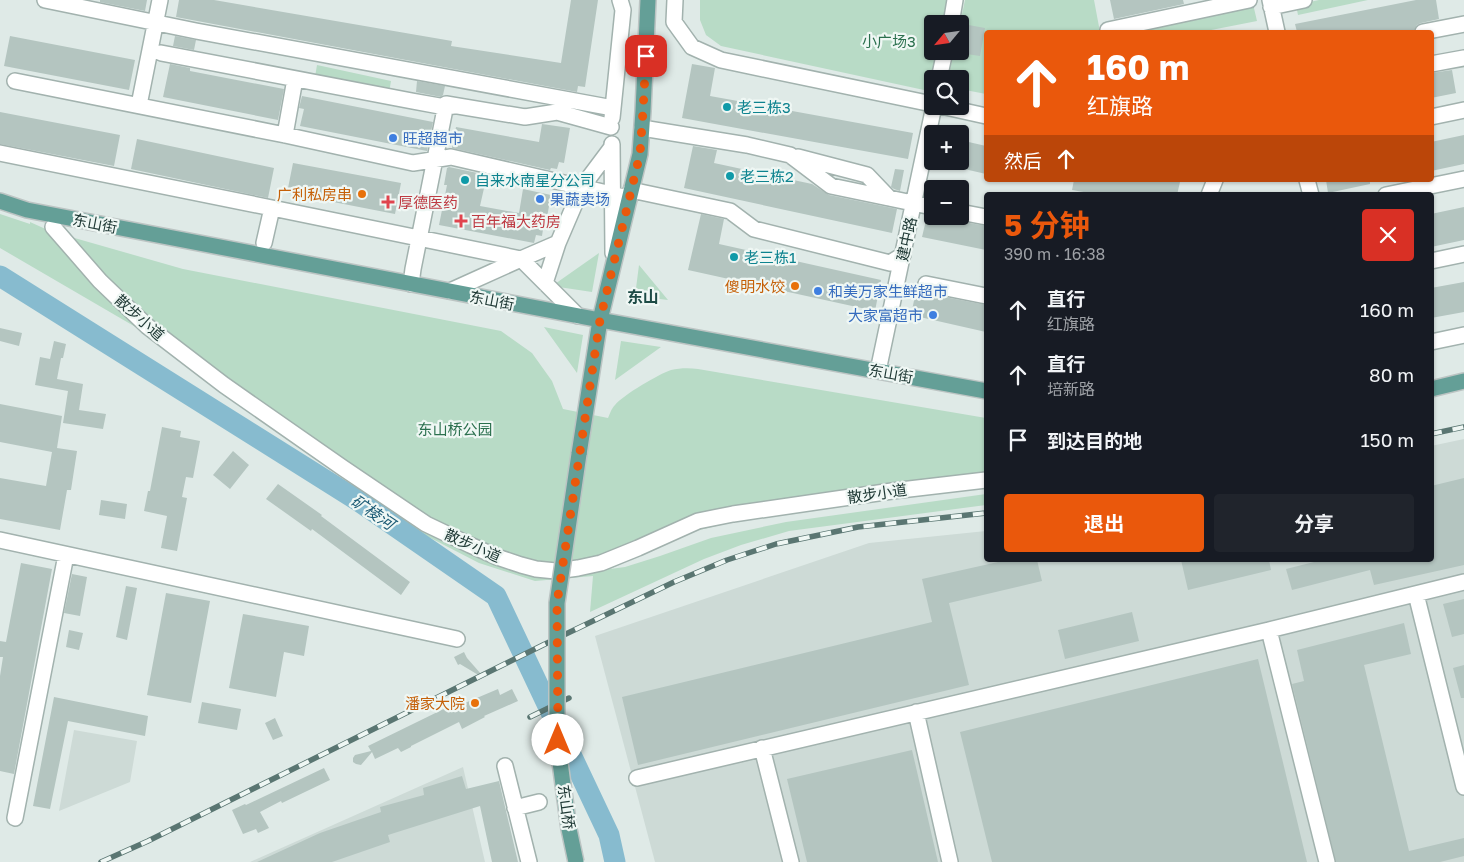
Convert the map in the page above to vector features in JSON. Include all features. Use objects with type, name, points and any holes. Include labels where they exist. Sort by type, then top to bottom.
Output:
[{"type":"main road","name":"东山桥","points":[[576,862],[569,828],[558,740],[557,603],[600,320],[640,154],[648,0]]},
{"type":"main road","name":"东山街","points":[[0,201],[27,210],[578,316],[984,391]]},
{"type":"main road","points":[[1434,388],[1464,381]]},
{"type":"street","points":[[45,0],[613,108]]},
{"type":"street","points":[[139,106],[160,0]]},
{"type":"street","points":[[614,262],[612,127],[623,10],[620,0]]},
{"type":"street","points":[[675,0],[674,22],[692,47],[721,60],[924,103]]},
{"type":"street","points":[[952,15],[955,0]]},
{"type":"street","points":[[1108,30],[1248,0]]},
{"type":"street","points":[[1277,30],[1271,3],[1304,0]]},
{"type":"street","points":[[1433,30],[1464,24]]},
{"type":"street","points":[[162,53],[452,107],[525,117],[557,112],[612,127]]},
{"type":"street","points":[[1434,63],[1464,58]]},
{"type":"street","points":[[285,135],[295,79]]},
{"type":"street","points":[[15,81],[285,135],[413,164],[451,157],[612,194],[630,194],[730,211],[754,229],[890,262],[902,254]]},
{"type":"street","points":[[411,284],[434,160],[452,107]]},
{"type":"street","points":[[1434,115],[1464,110]]},
{"type":"street","points":[[969,112],[984,116]]},
{"type":"street","name":"建中路","points":[[878,371],[931,115]]},
{"type":"street","points":[[642,128],[747,145],[790,155],[831,186],[924,206]]},
{"type":"street","points":[[545,283],[558,243],[582,187],[612,147]]},
{"type":"street","points":[[0,153],[521,259],[578,316]]},
{"type":"street","points":[[413,164],[429,185]]},
{"type":"street","points":[[1400,192],[1464,178]]},
{"type":"street","points":[[264,243],[272,208]]},
{"type":"street","points":[[969,214],[984,217]]},
{"type":"street","name":"散步小道","points":[[53,227],[100,280],[147,326],[230,389],[426,524],[479,549],[521,565],[556,571],[578,568],[601,562],[638,548],[698,521],[733,514],[892,491],[984,480]]},
{"type":"street","points":[[450,291],[558,243]]},
{"type":"street","points":[[1434,260],[1464,254]]},
{"type":"street","points":[[926,284],[984,296]]},
{"type":"street","points":[[1434,341],[1464,335]]},
{"type":"street","points":[[0,540],[457,639]]},
{"type":"street","points":[[15,818],[66,555]]},
{"type":"street","points":[[637,778],[1269,630],[1464,582]]},
{"type":"street","points":[[1416,594],[1464,786]]},
{"type":"street","points":[[1269,630],[1327,862]]},
{"type":"street","points":[[916,712],[950,862]]},
{"type":"street","points":[[762,748],[791,862]]},
{"type":"street","points":[[505,766],[529,862]]},
{"type":"street","points":[[515,808],[539,802]]},
{"type":"shaded area","points":[[1464,439],[1464,862],[655,862],[595,636],[869,543],[984,531],[984,562],[1434,562],[1434,445]]},
{"type":"shaded area","points":[[74,730],[137,741],[130,782],[59,811]]},
{"type":"shaded area","points":[[463,767],[485,862],[250,862]]},
{"type":"green space","name":"小广场3","points":[[700,0],[947,0],[944,15],[924,15],[924,60],[935,60],[933,70],[924,70],[924,90],[721,46],[706,35],[700,20]]},
{"type":"green space","points":[[965,0],[1094,0],[1100,30],[984,30],[984,94],[969,91],[969,70],[950,70],[952,60],[969,60],[969,15],[962,15]]},
{"type":"green space","points":[[1319,0],[1368,0],[1298,15],[1296,5]]},
{"type":"green space","points":[[1253,4],[1257,21],[1211,30],[1131,30]]},
{"type":"green space","points":[[317,65],[391,81],[389,93],[315,77]]},
{"type":"green space","name":"东山桥公园","points":[[0,214],[30,224],[30,222],[50,231],[183,269],[501,331],[532,353],[552,381],[563,409],[608,418],[612,408],[619,401],[642,385],[671,370],[688,368],[984,418],[984,486],[742,520],[695,531],[610,569],[625,567],[711,538],[786,522],[984,494],[984,505],[789,531],[741,545],[704,559],[590,612],[593,576],[535,581],[479,563],[417,531],[151,336],[0,248]]},
{"type":"green space","points":[[599,253],[592,292],[552,286]]},
{"type":"green space","points":[[639,265],[668,300],[635,296]]},
{"type":"green space","points":[[544,327],[583,335],[577,373]]},
{"type":"green space","points":[[621,341],[661,347],[615,380]]},
{"type":"building","points":[[100,0],[147,0],[145,11],[100,2]]},
{"type":"building","points":[[179,0],[214,0],[452,41],[451,46],[561,63],[571,0],[598,0],[585,87],[578,86],[577,92],[176,17]]},
{"type":"building","points":[[1110,0],[1183,0],[1184,4],[1114,19]]},
{"type":"building","points":[[1416,0],[1436,0],[1439,19],[1421,23],[1417,25],[1414,30],[1296,30],[1295,24]]},
{"type":"building","points":[[969,25],[985,28],[980,56],[969,54]]},
{"type":"building","points":[[10,36],[135,60],[129,90],[4,66]]},
{"type":"building","points":[[175,36],[196,40],[194,50],[173,46]]},
{"type":"building","points":[[170,64],[190,68],[190,71],[284,89],[278,120],[163,97]]},
{"type":"building","name":"老三栋3","points":[[692,64],[715,68],[710,96],[913,133],[908,159],[682,118]]},
{"type":"building","points":[[1452,70],[1456,93],[1434,97],[1434,73]]},
{"type":"building","points":[[417,81],[445,86],[443,95],[441,97],[416,92]]},
{"type":"building","points":[[302,96],[433,122],[427,151],[300,126],[304,109],[299,108]]},
{"type":"building","points":[[0,112],[120,135],[114,166],[0,144]]},
{"type":"building","points":[[542,124],[570,128],[564,163],[559,162],[557,169],[551,168],[550,170],[452,148],[456,127],[539,142]]},
{"type":"building","points":[[1464,135],[1464,164],[1434,170],[1434,141]]},
{"type":"building","points":[[137,139],[274,168],[268,198],[131,169]]},
{"type":"building","points":[[969,142],[984,146],[984,174],[969,170]]},
{"type":"building","name":"老三栋2","points":[[693,146],[717,150],[714,163],[812,184],[829,195],[897,209],[892,233],[684,188]]},
{"type":"building","points":[[293,163],[401,183],[395,214],[287,193]]},
{"type":"building","points":[[447,168],[487,175],[480,206],[519,213],[523,189],[551,195],[542,236],[536,235],[534,243],[439,225],[447,185],[444,185]]},
{"type":"building","points":[[895,169],[904,170],[900,191],[891,187]]},
{"type":"building","points":[[1074,182],[1180,182],[1178,192],[1084,192],[1072,190]]},
{"type":"building","points":[[1326,182],[1370,182],[1370,184],[1328,192]]},
{"type":"building","points":[[1464,207],[1464,240],[1434,246],[1434,213]]},
{"type":"building","name":"老三栋1","points":[[701,214],[724,219],[719,244],[881,280],[875,311],[688,270]]},
{"type":"building","points":[[969,223],[984,226],[984,250],[922,237],[925,225],[969,225]]},
{"type":"building","points":[[1464,282],[1464,312],[1434,317],[1434,287]]},
{"type":"building","points":[[917,286],[919,291],[924,293],[984,305],[984,332],[911,315]]},
{"type":"building","points":[[0,328],[22,333],[19,346],[0,341]]},
{"type":"building","points":[[54,341],[66,344],[57,379],[83,384],[79,410],[106,414],[103,429],[63,423],[68,391],[35,385],[40,357],[50,359]]},
{"type":"building","points":[[0,404],[62,416],[57,448],[77,451],[71,490],[67,490],[60,530],[0,519],[0,478],[46,486],[52,452],[0,442]]},
{"type":"building","points":[[162,427],[181,431],[180,437],[200,441],[193,478],[186,477],[182,497],[187,498],[177,551],[161,548],[167,516],[144,511],[148,491],[150,491]]},
{"type":"building","points":[[233,451],[249,465],[230,489],[213,475]]},
{"type":"building","points":[[1464,478],[1464,565],[1374,585],[1370,570],[1292,590],[1286,569],[1314,562],[1434,562],[1434,485]]},
{"type":"building","points":[[278,484],[410,582],[401,595],[312,529],[311,531],[266,499]]},
{"type":"building","points":[[101,500],[127,504],[125,519],[99,515]]},
{"type":"building","points":[[998,562],[1037,562],[1042,581],[949,603],[969,685],[638,765],[622,697],[932,622],[922,579]]},
{"type":"building","points":[[1181,562],[1269,562],[1271,570],[1188,590]]},
{"type":"building","points":[[21,563],[52,569],[14,774],[0,771],[0,676],[3,657],[0,657],[0,641],[6,642]]},
{"type":"building","points":[[72,574],[87,577],[80,616],[64,613]]},
{"type":"building","points":[[126,586],[137,588],[127,640],[116,637]]},
{"type":"building","points":[[166,593],[210,601],[191,703],[147,695]]},
{"type":"building","points":[[1464,599],[1464,634],[1452,637],[1443,604]]},
{"type":"building","points":[[1132,612],[1139,641],[1065,659],[1058,630]]},
{"type":"building","points":[[243,614],[309,626],[304,656],[284,652],[276,697],[229,688]]},
{"type":"building","points":[[1404,623],[1411,654],[1364,665],[1409,851],[1464,838],[1464,856],[1440,862],[1336,862],[1292,684],[1304,681],[1297,650]]},
{"type":"building","points":[[69,630],[83,633],[79,650],[66,647]]},
{"type":"building","points":[[464,652],[481,674],[480,676],[460,664],[458,665],[454,657]]},
{"type":"building","points":[[1258,659],[1307,862],[992,862],[960,732]]},
{"type":"building","points":[[1464,665],[1464,698],[1461,698],[1453,668]]},
{"type":"building","points":[[498,689],[500,695],[512,689],[518,701],[484,716],[462,729],[459,722],[401,752],[398,748],[375,759],[372,752],[361,765],[353,762],[355,755],[371,751],[368,746],[464,699],[465,703]]},
{"type":"building","points":[[54,697],[148,716],[145,736],[68,721],[50,809],[33,806]]},
{"type":"building","points":[[202,702],[241,709],[237,730],[198,723]]},
{"type":"building","points":[[275,718],[283,736],[273,740],[265,723]]},
{"type":"building","points":[[912,750],[938,862],[807,862],[787,779]]},
{"type":"building","points":[[324,768],[330,780],[260,812],[269,828],[258,833],[256,829],[243,834],[232,810]]},
{"type":"building","points":[[462,776],[466,789],[499,781],[518,862],[492,862],[480,806],[388,835],[390,842],[332,862],[257,862],[320,833],[381,812],[380,807],[424,795],[423,788]]},
{"type":"waterway","name":"矿棱河","points":[[0,276],[360,502],[496,596],[609,835],[615,862]]},
{"type":"railway","points":[[1434,433],[1464,427]]},
{"type":"railway","points":[[101,862],[148,841],[543,645],[674,582],[727,560],[776,544],[858,527],[984,513]]},
{"type":"railway","points":[[530,717],[569,698]]},
{"type":"place","name":"老三栋3","points":[[727,107]]},
{"type":"place","name":"旺超超市","points":[[393,138]]},
{"type":"place","name":"老三栋2","points":[[730,176]]},
{"type":"place","name":"自来水南星分公司","points":[[465,180]]},
{"type":"place","name":"广利私房串","points":[[362,194]]},
{"type":"place","name":"果蔬卖场","points":[[540,199]]},
{"type":"place","name":"厚德医药","points":[[388,202]]},
{"type":"place","name":"百年福大药房","points":[[461,221]]},
{"type":"place","name":"老三栋1","points":[[734,257]]},
{"type":"place","name":"傻明水饺","points":[[795,286]]},
{"type":"place","name":"和美万家生鲜超市","points":[[818,291]]},
{"type":"place","name":"大家富超市","points":[[933,315]]},
{"type":"place","name":"潘家大院","points":[[475,703]]},
{"type":"district","name":"东山","points":[[643,297]]},
{"type":"route","points":[[558,740],[557,603],[600,320],[640,154],[646,56]]}]
